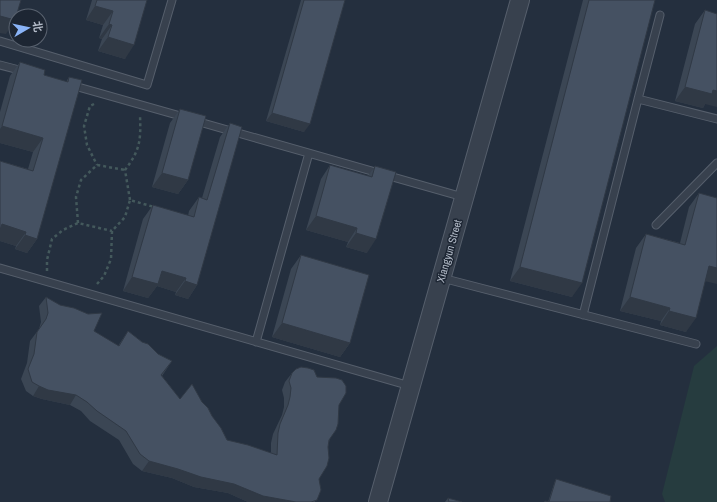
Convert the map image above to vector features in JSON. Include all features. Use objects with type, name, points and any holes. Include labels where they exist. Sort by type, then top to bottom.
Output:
[{"type":"street","name":"Xiangyun Street","points":[[378,502],[520,0]]},
{"type":"lane","points":[[0,41],[147,85],[172,0]]},
{"type":"lane","points":[[582,315],[660,15]]},
{"type":"lane","points":[[0,65],[30,73]]},
{"type":"lane","points":[[66,83],[464,198]]},
{"type":"lane","points":[[638,99],[717,120]]},
{"type":"lane","points":[[256,342],[309,153]]},
{"type":"lane","points":[[656,225],[717,163]]},
{"type":"lane","points":[[0,268],[410,386]]},
{"type":"lane","points":[[441,278],[696,344]]},
{"type":"path","points":[[110,96],[90,106],[84,126],[87,144],[98,164],[125,170]]},
{"type":"path","points":[[89,294],[104,276],[110,259],[112,231],[125,216],[130,200],[125,170],[135,157],[141,136],[140,104]]},
{"type":"path","points":[[78,223],[76,198],[81,180],[98,164]]},
{"type":"path","points":[[130,200],[160,209]]},
{"type":"path","points":[[46,281],[47,260],[52,239],[63,230],[78,223],[112,231]]},
{"type":"green space","points":[[717,346],[717,502],[665,502],[662,494],[694,366]]},
{"type":"building","points":[[0,0],[21,0],[19,8],[8,8],[8,18],[0,16]]},
{"type":"building","points":[[97,0],[147,0],[134,45],[108,37],[112,25],[109,24],[113,11],[95,6]]},
{"type":"building","points":[[304,0],[345,0],[310,124],[272,113]]},
{"type":"building","points":[[589,0],[655,0],[582,283],[520,267]]},
{"type":"building","points":[[705,10],[717,14],[717,91],[713,90],[712,94],[685,87]]},
{"type":"building","points":[[20,62],[45,70],[44,75],[68,82],[69,77],[82,80],[37,239],[25,235],[26,232],[2,224],[0,230],[0,161],[33,171],[43,138],[2,126]]},
{"type":"building","points":[[180,109],[206,116],[188,180],[162,173]]},
{"type":"building","points":[[230,123],[242,127],[197,285],[185,281],[186,278],[162,271],[158,284],[132,277],[153,205],[194,217],[199,197],[207,200]]},
{"type":"building","points":[[330,165],[372,177],[375,166],[396,172],[376,239],[356,233],[357,228],[316,216]]},
{"type":"building","points":[[699,193],[717,198],[717,268],[709,266],[696,318],[669,311],[670,308],[630,297],[646,234],[685,245]]},
{"type":"building","points":[[301,255],[369,275],[350,343],[282,323]]},
{"type":"building","points":[[46,297],[60,305],[74,308],[88,314],[102,313],[94,331],[119,346],[128,331],[142,342],[148,344],[158,354],[172,361],[161,375],[180,399],[192,384],[202,402],[208,408],[221,428],[227,440],[248,445],[277,455],[278,433],[290,397],[291,388],[289,381],[292,373],[301,367],[314,370],[317,377],[336,378],[342,380],[346,386],[346,393],[339,405],[338,424],[336,430],[329,440],[329,458],[327,466],[319,479],[321,490],[317,500],[311,502],[296,502],[263,496],[234,484],[201,477],[149,461],[140,454],[126,431],[97,411],[87,402],[76,395],[48,390],[32,382],[28,369],[34,354],[37,332],[46,319],[48,313]]},
{"type":"building","points":[[556,479],[611,496],[610,502],[549,502]]},
{"type":"building","points":[[448,498],[462,502],[449,502]]}]
